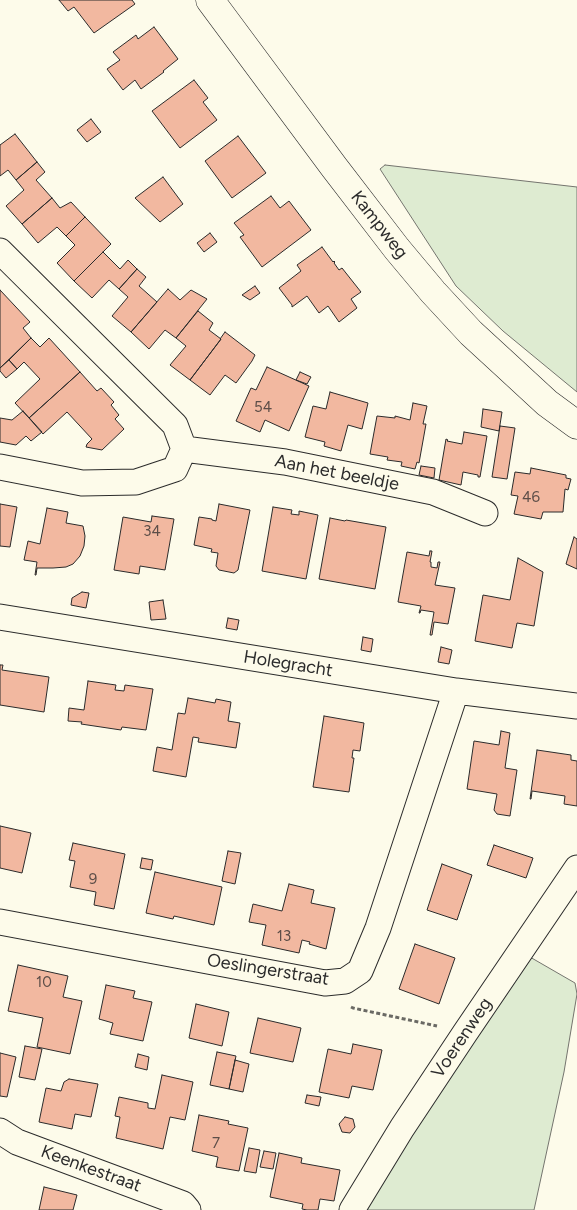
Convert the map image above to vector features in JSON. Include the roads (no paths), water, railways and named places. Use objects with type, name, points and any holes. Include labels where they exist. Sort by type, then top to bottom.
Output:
[{"type":"main road","name":"Kampweg","points":[[210,0],[334,167],[397,249],[433,292],[508,367],[547,403],[577,425]]},
{"type":"street","points":[[0,251],[175,425],[184,449],[175,469],[136,482],[82,483],[0,468]]},
{"type":"street","name":"Aan het beeldje","points":[[184,449],[285,462],[433,492],[485,513]]},
{"type":"street","name":"Holegracht","points":[[0,617],[456,691],[577,706]]},
{"type":"street","name":"Oeslingerstraat","points":[[0,922],[324,983],[344,981],[360,971],[378,928],[456,691]]},
{"type":"street","name":"Voerenweg","points":[[352,1210],[402,1128],[577,868]]},
{"type":"street","name":"Keenkestraat","points":[[0,1131],[17,1142],[185,1208]]}]
